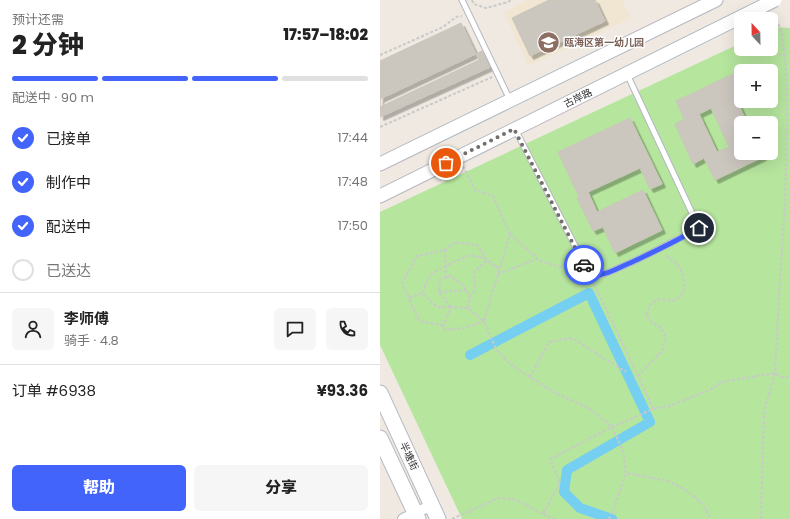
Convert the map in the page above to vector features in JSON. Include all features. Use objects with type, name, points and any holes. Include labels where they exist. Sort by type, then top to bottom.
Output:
[{"type":"main road","name":"半塘街","points":[[380,394],[438,519]]},
{"type":"main road","name":"半塘街","points":[[380,438],[412,517]]},
{"type":"street","points":[[380,164],[716,0]]},
{"type":"street","name":"古岸路","points":[[380,196],[771,4]]},
{"type":"street","points":[[412,517],[432,505]]},
{"type":"lane","points":[[462,0],[510,100]]},
{"type":"lane","points":[[514,129],[590,275],[594,276],[606,273],[661,248],[699,228],[626,74]]},
{"type":"path","points":[[472,0],[474,4],[486,8],[511,0]]},
{"type":"path","points":[[761,519],[764,411],[775,373],[785,204],[787,118],[782,34],[771,4]]},
{"type":"path","points":[[380,55],[443,27],[456,17],[469,15]]},
{"type":"path","points":[[778,53],[784,57]]},
{"type":"path","points":[[380,127],[498,75]]},
{"type":"path","points":[[459,157],[475,190],[493,196],[510,234],[537,259],[590,275],[653,409]]},
{"type":"path","points":[[484,321],[510,234]]},
{"type":"path","points":[[484,321],[464,328],[445,330],[442,325],[419,321],[402,282],[417,256],[445,250],[455,242],[477,245],[487,260],[499,269]]},
{"type":"path","points":[[638,376],[662,351],[666,337],[661,328],[651,322],[646,315],[650,305],[658,299],[673,301],[681,295],[685,285],[682,273],[676,263],[666,257],[661,248]]},
{"type":"path","points":[[445,250],[446,278]]},
{"type":"path","points":[[409,298],[422,293],[430,275],[445,266],[470,255],[487,260]]},
{"type":"path","points":[[498,274],[537,259]]},
{"type":"path","points":[[468,308],[470,296],[476,289],[474,272],[487,260]]},
{"type":"path","points":[[452,307],[439,292],[440,280],[450,276],[463,285],[470,296]]},
{"type":"path","points":[[439,292],[466,290]]},
{"type":"path","points":[[422,293],[436,307],[468,308],[484,321],[496,349],[510,364],[550,390],[590,409],[612,426],[623,451],[626,473],[609,519]]},
{"type":"path","points":[[443,327],[452,307]]},
{"type":"path","points":[[530,377],[549,342],[572,338],[626,372]]},
{"type":"path","points":[[544,514],[560,483],[550,459],[612,426],[653,409],[669,406],[710,390],[722,382],[775,373],[781,377],[790,378]]},
{"type":"path","points":[[626,473],[668,481],[688,491],[703,504],[711,519]]},
{"type":"path","points":[[452,519],[498,498],[516,500],[554,519]]},
{"type":"shaded area","name":"瓯海区第一幼儿园","points":[[527,0],[622,0],[631,18],[528,66],[504,12]]},
{"type":"green space","points":[[778,27],[790,28],[790,519],[462,519],[380,345],[380,212],[734,46],[734,56],[778,56]]},
{"type":"building","name":"瓯海区第一幼儿园","points":[[549,0],[595,0],[605,21],[530,56],[512,18]]},
{"type":"building","points":[[461,23],[479,60],[380,107],[380,61]]},
{"type":"building","points":[[482,51],[490,67],[380,117],[380,99]]},
{"type":"building","points":[[734,73],[734,108],[740,108],[744,116],[734,116],[734,160],[757,160],[715,180],[704,158],[693,164],[675,124],[684,119],[676,101]],"holes":[[[711,108],[729,147],[717,152],[699,114]]]},
{"type":"building","points":[[630,118],[662,184],[650,189],[640,168],[588,192],[597,212],[643,190],[662,230],[615,253],[603,227],[593,231],[577,198],[579,197],[558,152]]},
{"type":"waterway","points":[[470,355],[589,293],[650,422],[567,470],[564,492],[580,508],[612,519]]},
{"type":"way so far","points":[[446,163],[514,129],[584,265]]},
{"type":"place","name":"瓯海区第一幼儿园","points":[[549,42]]},
{"type":"route","points":[[584,265],[590,275],[594,276],[606,273],[661,248],[699,228]]}]
